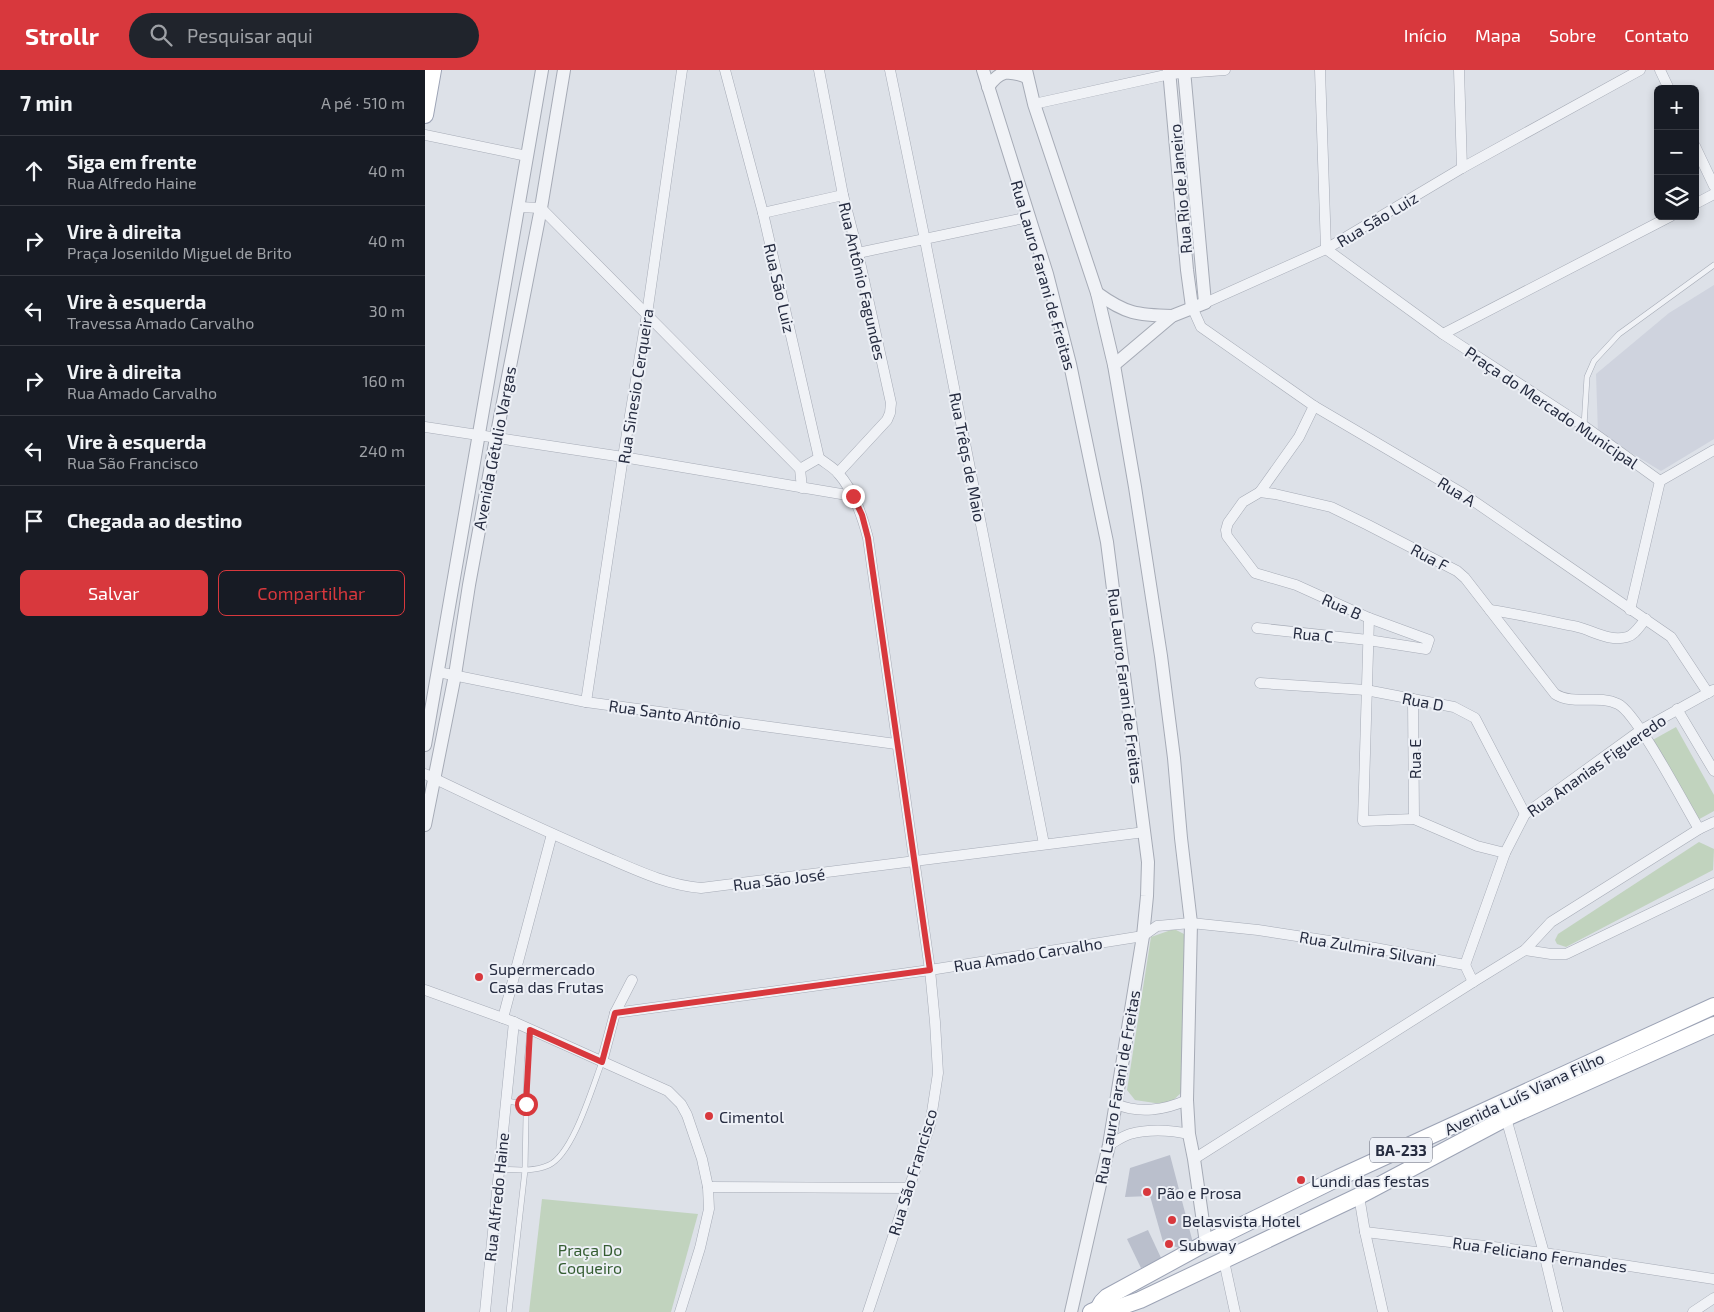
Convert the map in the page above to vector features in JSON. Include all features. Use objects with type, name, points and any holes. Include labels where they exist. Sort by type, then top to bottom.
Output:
[{"type":"main road","points":[[425,115],[433,70]]},
{"type":"main road","name":"Avenida Luís Viana Filho","points":[[1095,1311],[1131,1307],[1338,1178],[1714,1006]]},
{"type":"main road","name":"Avenida Luís Viana Filho","points":[[1095,1311],[1107,1297],[1359,1196],[1506,1118],[1714,1024]]},
{"type":"street","name":"Avenida Gétulio Vargas","points":[[425,745],[543,70]]},
{"type":"street","name":"Avenida Gétulio Vargas","points":[[425,825],[429,776],[455,675],[495,438],[541,208],[563,70]]},
{"type":"street","name":"Rua Sinesio Cerqueira","points":[[586,702],[647,314],[682,70]]},
{"type":"street","name":"Rua São Luiz","points":[[725,70],[763,213],[819,458]]},
{"type":"street","name":"Rua Antônio Fagundes","points":[[819,70],[843,195],[858,253],[891,403],[890,413],[885,422],[838,473]]},
{"type":"street","name":"Rua Trêqs de Maio","points":[[890,70],[1044,844]]},
{"type":"street","name":"Rua Lauro Farani de Freitas","points":[[983,70],[1047,274],[1060,322],[1107,542],[1148,862],[1143,936],[1109,1145],[1071,1312]]},
{"type":"street","points":[[1034,104],[1169,72],[1225,70]]},
{"type":"street","points":[[1320,70],[1327,249]]},
{"type":"street","points":[[1459,70],[1462,168]]},
{"type":"street","name":"Rua São Luiz","points":[[1114,365],[1172,316],[1327,249],[1462,168],[1640,70]]},
{"type":"street","points":[[1660,70],[1667,85]]},
{"type":"street","points":[[988,87],[997,75],[1008,71],[1027,74],[1034,104],[1097,293],[1114,365],[1161,656],[1174,758],[1191,923],[1187,1100],[1189,1134],[1213,1255],[1235,1312]]},
{"type":"street","name":"Rua Rio de Janeiro","points":[[1169,72],[1192,307]]},
{"type":"street","name":"Rua Rio de Janeiro","points":[[1184,72],[1205,303]]},
{"type":"street","points":[[425,135],[527,156]]},
{"type":"street","points":[[1699,154],[1714,186]]},
{"type":"street","points":[[1699,202],[1714,194]]},
{"type":"street","points":[[763,213],[843,195]]},
{"type":"street","points":[[518,207],[541,208],[800,469],[802,488]]},
{"type":"street","points":[[858,253],[1029,217]]},
{"type":"street","name":"Praça do Mercado Municipal","points":[[1443,334],[1663,220]]},
{"type":"street","name":"Praça do Mercado Municipal","points":[[1327,249],[1443,334],[1583,426],[1660,481]]},
{"type":"street","points":[[1097,293],[1115,306],[1141,315],[1172,316]]},
{"type":"street","name":"Rua A","points":[[1192,307],[1201,327],[1314,406],[1462,493],[1538,544],[1630,610],[1671,636],[1711,691]]},
{"type":"street","points":[[1260,492],[1299,437],[1314,406]]},
{"type":"street","points":[[425,427],[623,457],[853,496]]},
{"type":"street","points":[[1630,610],[1660,481],[1714,450]]},
{"type":"street","points":[[800,469],[819,458],[838,473],[853,496]]},
{"type":"street","name":"Rua B","points":[[1260,492],[1243,502],[1227,523],[1226,530],[1227,536],[1255,573],[1295,585],[1369,618],[1429,640]]},
{"type":"street","name":"Rua F","points":[[1260,492],[1331,507],[1446,564],[1465,578],[1555,694],[1567,700],[1604,700],[1616,702],[1628,711],[1699,829]]},
{"type":"street","name":"Rua São Francisco","points":[[853,496],[862,515],[868,538],[896,744],[930,970],[938,1073],[930,1125],[868,1312]]},
{"type":"street","points":[[452,582],[469,585]]},
{"type":"street","points":[[1490,610],[1581,628],[1611,638],[1627,637],[1633,634],[1646,619]]},
{"type":"street","points":[[1369,618],[1363,821],[1414,819],[1477,846],[1505,853]]},
{"type":"street","name":"Rua C","points":[[1257,628],[1368,640],[1426,649],[1429,640]]},
{"type":"street","name":"Rua Santo Antônio","points":[[438,672],[586,702],[896,744]]},
{"type":"street","name":"Rua D","points":[[1260,683],[1366,690],[1454,707],[1475,718],[1525,814]]},
{"type":"street","name":"Rua Ananias Figueredo","points":[[1465,965],[1505,853],[1525,814],[1641,730],[1711,691]]},
{"type":"street","name":"Rua E","points":[[1413,699],[1414,819]]},
{"type":"street","points":[[1677,709],[1714,771]]},
{"type":"street","name":"Rua São José","points":[[429,776],[552,834],[670,883],[701,888],[1145,832]]},
{"type":"street","points":[[1194,1159],[1525,950],[1551,922],[1699,829],[1714,822]]},
{"type":"street","points":[[503,1018],[552,834]]},
{"type":"street","points":[[1525,950],[1566,954],[1714,883]]},
{"type":"street","name":"Rua Zulmira Silvani","points":[[1143,936],[1157,926],[1191,923],[1268,931],[1465,965]]},
{"type":"street","name":"Rua Amado Carvalho","points":[[615,1013],[930,970],[1143,936]]},
{"type":"street","points":[[1465,965],[1473,982]]},
{"type":"street","points":[[602,1062],[615,1013],[632,980]]},
{"type":"street","points":[[425,990],[514,1022],[668,1091],[681,1104],[703,1159],[708,1186],[709,1209],[700,1248],[679,1312]]},
{"type":"street","name":"Rua Alfredo Haine","points":[[485,1312],[514,1022]]},
{"type":"street","points":[[1116,1104],[1152,1110],[1172,1107],[1187,1100]]},
{"type":"street","points":[[1506,1118],[1545,1253],[1558,1312]]},
{"type":"street","points":[[1109,1145],[1129,1134],[1150,1131],[1175,1131],[1189,1134]]},
{"type":"street","points":[[708,1186],[908,1188]]},
{"type":"street","points":[[1359,1196],[1383,1312]]},
{"type":"street","name":"Rua Feliciano Fernandes","points":[[1365,1232],[1545,1253],[1714,1279]]},
{"type":"street","points":[[1693,1312],[1714,1298]]},
{"type":"lane","points":[[1583,426],[1587,377],[1594,361],[1619,334],[1714,265]]},
{"type":"lane","name":"Rua Alfredo Haine","points":[[509,1312],[525,1170],[530,1030]]},
{"type":"lane","points":[[499,1169],[525,1170],[550,1164],[564,1153],[573,1138],[602,1062]]},
{"type":"lane","points":[[506,1100],[526,1104]]},
{"type":"shaded area","points":[[1714,285],[1714,439],[1661,471],[1598,433],[1596,374],[1669,313]]},
{"type":"green space","points":[[1676,727],[1714,795],[1714,811],[1694,822],[1649,742]]},
{"type":"green space","points":[[1699,842],[1714,849],[1713,870],[1566,947],[1557,944],[1555,940],[1558,934]]},
{"type":"green space","points":[[1174,929],[1186,935],[1182,1092],[1168,1105],[1135,1100],[1127,1090],[1151,937]]},
{"type":"green space","name":"Praça Do Coqueiro","points":[[542,1199],[698,1214],[671,1312],[529,1312]]},
{"type":"building","name":"Belasvista Hotel","points":[[1170,1155],[1193,1243],[1184,1250],[1163,1242],[1150,1196],[1125,1197],[1130,1168]]},
{"type":"building","points":[[1148,1230],[1162,1260],[1141,1268],[1127,1239]]},
{"type":"place","name":"Supermercado Casa das Frutas","points":[[479,977]]},
{"type":"place","name":"Cimentol","points":[[709,1116]]},
{"type":"place","name":"Lundi das festas","points":[[1301,1180]]},
{"type":"place","name":"Pão e Prosa","points":[[1147,1192]]},
{"type":"place","name":"Belasvista Hotel","points":[[1172,1220]]},
{"type":"place","name":"Subway","points":[[1169,1244]]},
{"type":"route","points":[[526,1104],[530,1030],[602,1062],[615,1013],[930,970],[896,744],[868,538],[862,515],[853,496]]}]
